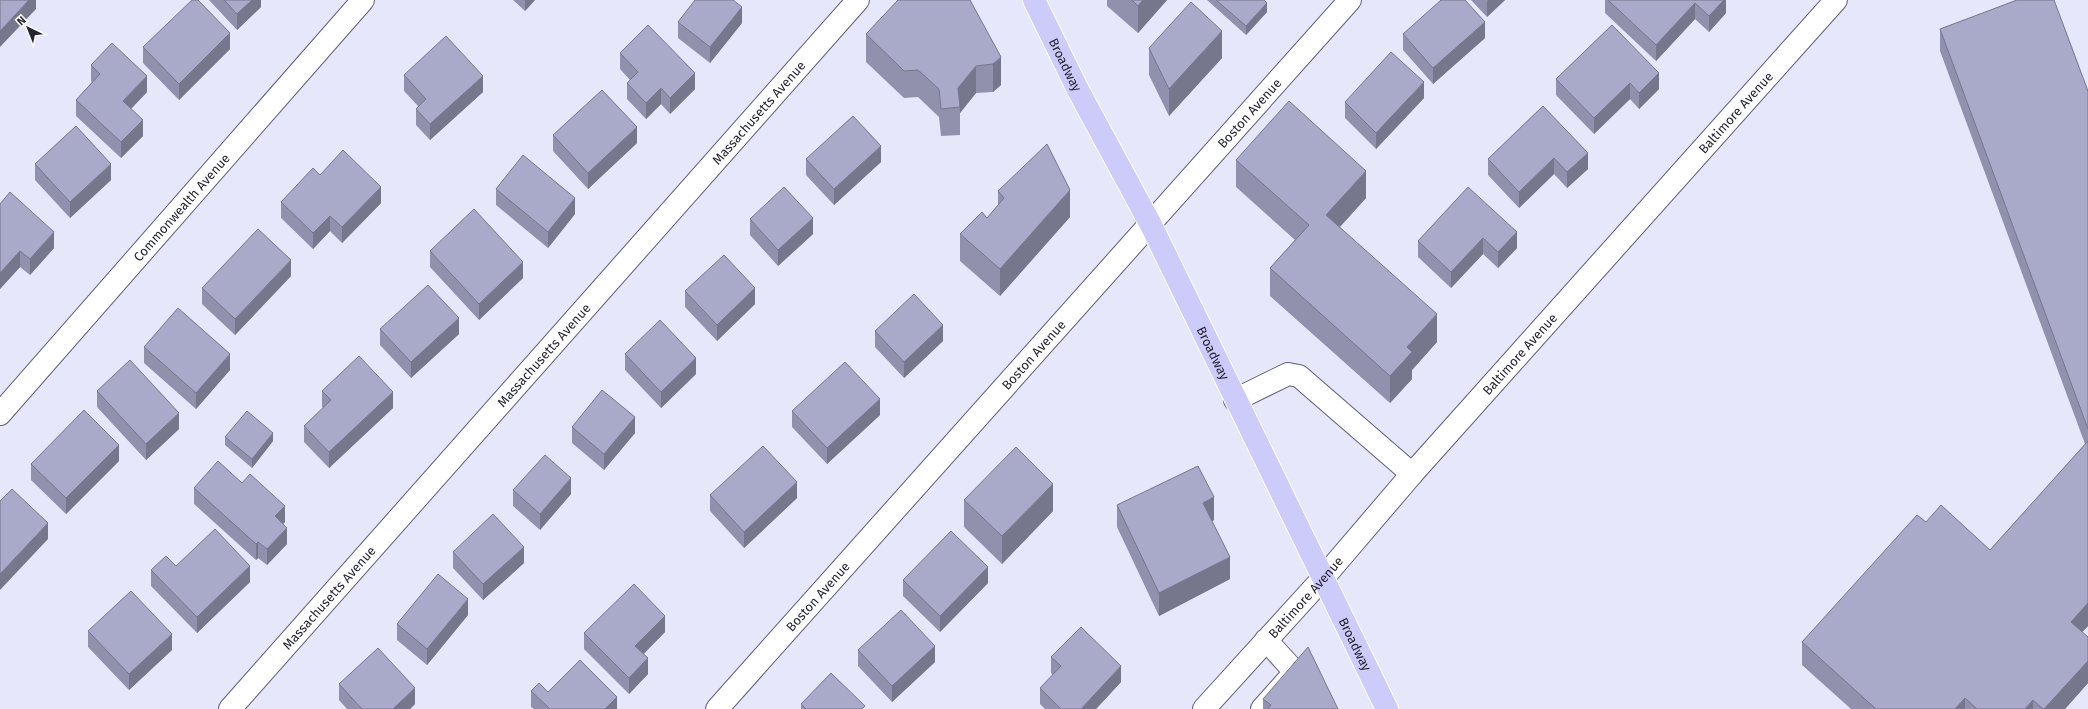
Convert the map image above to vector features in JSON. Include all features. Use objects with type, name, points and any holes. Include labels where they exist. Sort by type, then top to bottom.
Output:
[{"type":"main road","name":"Broadway","points":[[1034,0],[1078,90],[1151,225],[1324,577],[1387,709]]},
{"type":"street","name":"Commonwealth Avenue","points":[[0,414],[363,0]]},
{"type":"street","name":"Massachusetts Avenue","points":[[230,709],[858,0]]},
{"type":"street","name":"Boston Avenue","points":[[717,709],[1151,225],[1350,0]]},
{"type":"street","points":[[1832,5],[1851,0]]},
{"type":"street","name":"Baltimore Avenue","points":[[1204,709],[1324,577],[1412,474],[1832,5]]},
{"type":"street","points":[[1236,400],[1288,374],[1299,376],[1412,474]]},
{"type":"street","points":[[1262,709],[1295,672],[1266,640]]},
{"type":"building","points":[[0,0],[29,0],[0,31]]},
{"type":"building","points":[[192,0],[198,0],[230,33],[179,84],[143,47]]},
{"type":"building","points":[[224,0],[252,0],[237,14]]},
{"type":"building","points":[[695,0],[733,0],[742,7],[710,47],[678,22]]},
{"type":"building","points":[[898,0],[970,0],[1001,57],[993,64],[976,66],[958,88],[960,107],[941,109],[939,89],[918,70],[904,71],[866,34]]},
{"type":"building","points":[[1132,0],[1143,0],[1138,6]]},
{"type":"building","points":[[1216,0],[1264,0],[1267,3],[1246,26]]},
{"type":"building","points":[[1441,0],[1465,0],[1485,22],[1433,68],[1403,34]]},
{"type":"building","points":[[1608,0],[1724,0],[1709,16],[1695,3],[1656,45]]},
{"type":"building","points":[[2017,0],[2054,0],[2088,91],[2088,429],[1940,29]]},
{"type":"building","points":[[1191,2],[1222,31],[1169,89],[1149,48]]},
{"type":"building","points":[[648,25],[695,73],[670,98],[661,88],[646,103],[627,83],[638,72],[620,53]]},
{"type":"building","points":[[1612,25],[1659,73],[1639,93],[1630,83],[1594,118],[1556,79]]},
{"type":"building","points":[[446,36],[483,76],[430,124],[416,109],[426,99],[404,75]]},
{"type":"building","points":[[112,43],[147,76],[123,101],[143,120],[121,142],[76,100],[100,74],[91,65]]},
{"type":"building","points":[[1391,52],[1424,82],[1376,133],[1345,102]]},
{"type":"building","points":[[602,90],[637,127],[588,173],[553,135]]},
{"type":"building","points":[[1289,101],[1366,171],[1326,215],[1437,314],[1407,347],[1412,352],[1390,376],[1270,268],[1309,225],[1236,160]]},
{"type":"building","points":[[1543,106],[1588,153],[1567,172],[1554,158],[1519,192],[1488,159]]},
{"type":"building","points":[[853,116],[881,146],[834,189],[806,159]]},
{"type":"building","points":[[76,126],[111,164],[70,202],[35,164]]},
{"type":"building","points":[[1047,144],[1070,190],[1000,269],[960,234],[982,212],[987,218],[1004,198],[998,191]]},
{"type":"building","points":[[343,150],[381,187],[342,227],[330,216],[313,233],[281,202],[313,168],[320,175]]},
{"type":"building","points":[[523,155],[575,198],[548,232],[496,189]]},
{"type":"building","points":[[784,187],[813,218],[778,250],[750,219]]},
{"type":"building","points":[[1468,187],[1517,232],[1498,252],[1483,238],[1451,272],[1418,241]]},
{"type":"building","points":[[10,192],[54,232],[30,259],[20,251],[0,273],[0,204]]},
{"type":"building","points":[[474,209],[523,262],[479,304],[430,251]]},
{"type":"building","points":[[258,229],[291,260],[235,319],[202,288]]},
{"type":"building","points":[[724,255],[755,288],[717,325],[685,291]]},
{"type":"building","points":[[428,285],[459,318],[411,362],[380,329]]},
{"type":"building","points":[[914,294],[943,325],[904,362],[875,331]]},
{"type":"building","points":[[178,308],[230,354],[196,393],[144,347]]},
{"type":"building","points":[[660,320],[696,358],[661,392],[625,354]]},
{"type":"building","points":[[359,356],[393,392],[329,452],[304,426],[331,400],[322,391]]},
{"type":"building","points":[[130,360],[179,413],[146,444],[97,391]]},
{"type":"building","points":[[845,362],[880,399],[827,448],[792,411]]},
{"type":"building","points":[[602,390],[635,417],[604,454],[572,427]]},
{"type":"building","points":[[84,410],[119,445],[66,498],[31,464]]},
{"type":"building","points":[[247,411],[273,433],[252,459],[225,437]]},
{"type":"building","points":[[2088,441],[2088,603],[2071,622],[2088,637],[2088,661],[2044,709],[2033,700],[2025,709],[1977,709],[1965,698],[1955,709],[1876,709],[1802,642],[1917,515],[1926,522],[1941,505],[1990,550]]},
{"type":"building","points":[[763,446],[797,482],[744,532],[710,495]]},
{"type":"building","points":[[1016,447],[1053,484],[1002,536],[964,500]]},
{"type":"building","points":[[545,455],[571,478],[540,514],[513,490]]},
{"type":"building","points":[[218,461],[242,483],[250,474],[285,506],[275,516],[287,528],[267,549],[258,542],[256,544],[194,488]]},
{"type":"building","points":[[1198,466],[1214,497],[1203,503],[1230,557],[1159,593],[1117,505]]},
{"type":"building","points":[[12,489],[48,523],[0,574],[0,501]]},
{"type":"building","points":[[493,514],[524,547],[483,584],[453,552]]},
{"type":"building","points":[[215,529],[250,566],[197,617],[151,570],[166,556],[176,566]]},
{"type":"building","points":[[951,531],[988,567],[940,616],[903,580]]},
{"type":"building","points":[[438,574],[468,599],[427,649],[397,624]]},
{"type":"building","points":[[634,584],[665,616],[635,646],[648,658],[629,678],[584,633]]},
{"type":"building","points":[[131,591],[172,634],[129,674],[88,631]]},
{"type":"building","points":[[901,610],[935,646],[892,686],[858,650]]},
{"type":"building","points":[[1081,627],[1121,666],[1081,709],[1061,709],[1040,688],[1061,666],[1051,657]]},
{"type":"building","points":[[1308,647],[1338,709],[1268,709],[1271,705],[1263,699]]},
{"type":"building","points":[[378,648],[415,688],[393,709],[362,709],[339,684]]},
{"type":"building","points":[[580,660],[617,697],[605,709],[550,709],[531,691],[539,683],[548,692]]},
{"type":"building","points":[[831,673],[865,706],[862,709],[806,709],[801,704]]}]
